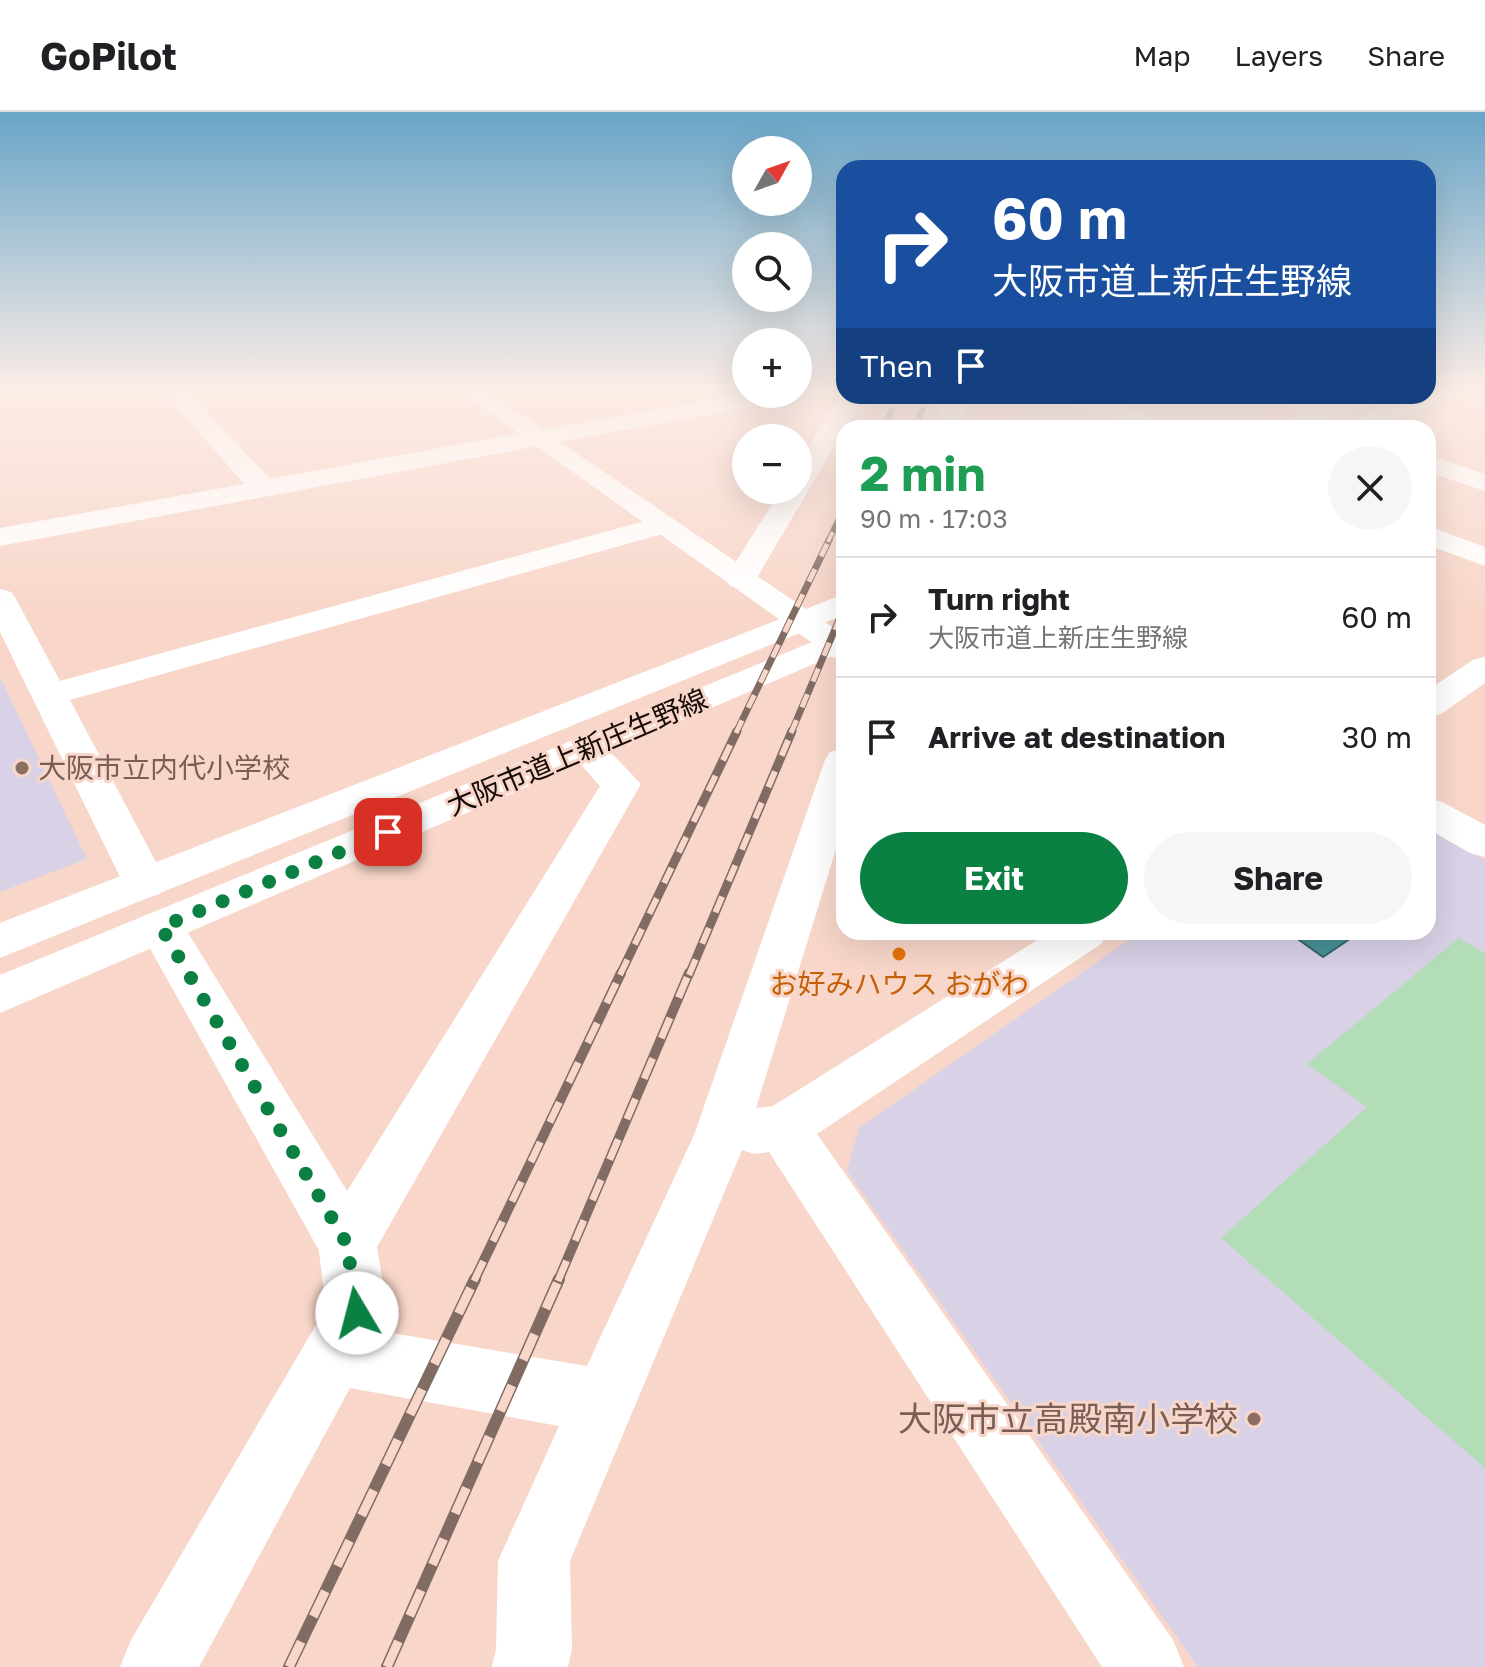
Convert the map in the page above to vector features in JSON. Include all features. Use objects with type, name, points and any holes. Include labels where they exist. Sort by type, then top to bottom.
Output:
[{"type":"street","points":[[240,463],[264,489]]},
{"type":"street","points":[[0,537],[406,463]]},
{"type":"street","points":[[573,463],[836,642]]},
{"type":"street","points":[[1436,466],[1485,483]]},
{"type":"street","points":[[741,579],[786,504]]},
{"type":"street","points":[[49,695],[663,525]]},
{"type":"street","points":[[1436,538],[1485,557]]},
{"type":"street","points":[[0,599],[153,905],[347,1244],[357,1313],[158,1667]]},
{"type":"street","name":"大阪市道上新庄生野線","points":[[0,995],[153,905],[836,607]]},
{"type":"street","name":"大阪市道上新庄生野線","points":[[0,941],[153,905],[586,749],[836,647]]},
{"type":"street","points":[[1436,701],[1482,673]]},
{"type":"street","points":[[347,1244],[621,784],[586,749]]},
{"type":"street","points":[[535,1661],[534,1561],[721,1135],[836,784]]},
{"type":"street","points":[[1436,815],[1485,843]]},
{"type":"street","points":[[721,1135],[783,1128],[1073,940]]},
{"type":"street","points":[[783,1128],[1146,1667]]},
{"type":"street","points":[[334,1354],[604,1402]]},
{"type":"shaded area","name":"大阪市立内代小学校","points":[[0,677],[87,859],[0,892]]},
{"type":"shaded area","name":"大阪市立高殿南小学校","points":[[1436,832],[1485,860],[1485,1667],[1198,1667],[847,1171],[859,1128],[1129,940],[1436,940]]},
{"type":"green space","points":[[1459,938],[1485,953],[1485,1468],[1221,1238],[1367,1107],[1307,1064]]},
{"type":"water","points":[[1299,940],[1348,940],[1323,957]]},
{"type":"railway","points":[[828,542],[836,525]]},
{"type":"railway","points":[[736,733],[829,540]]},
{"type":"railway","points":[[791,733],[836,627]]},
{"type":"railway","points":[[620,975],[737,731]]},
{"type":"railway","points":[[689,975],[792,731]]},
{"type":"railway","points":[[474,1281],[621,973]]},
{"type":"railway","points":[[558,1281],[689,973]]},
{"type":"railway","points":[[289,1667],[475,1279]]},
{"type":"railway","points":[[387,1667],[559,1279]]},
{"type":"place","name":"大阪市立内代小学校","points":[[22,768]]},
{"type":"place","name":"お好みハウス おがわ","points":[[899,954]]},
{"type":"place","name":"大阪市立高殿南小学校","points":[[1254,1419]]},
{"type":"route","points":[[357,1313],[347,1244],[161,927],[388,832]]}]
